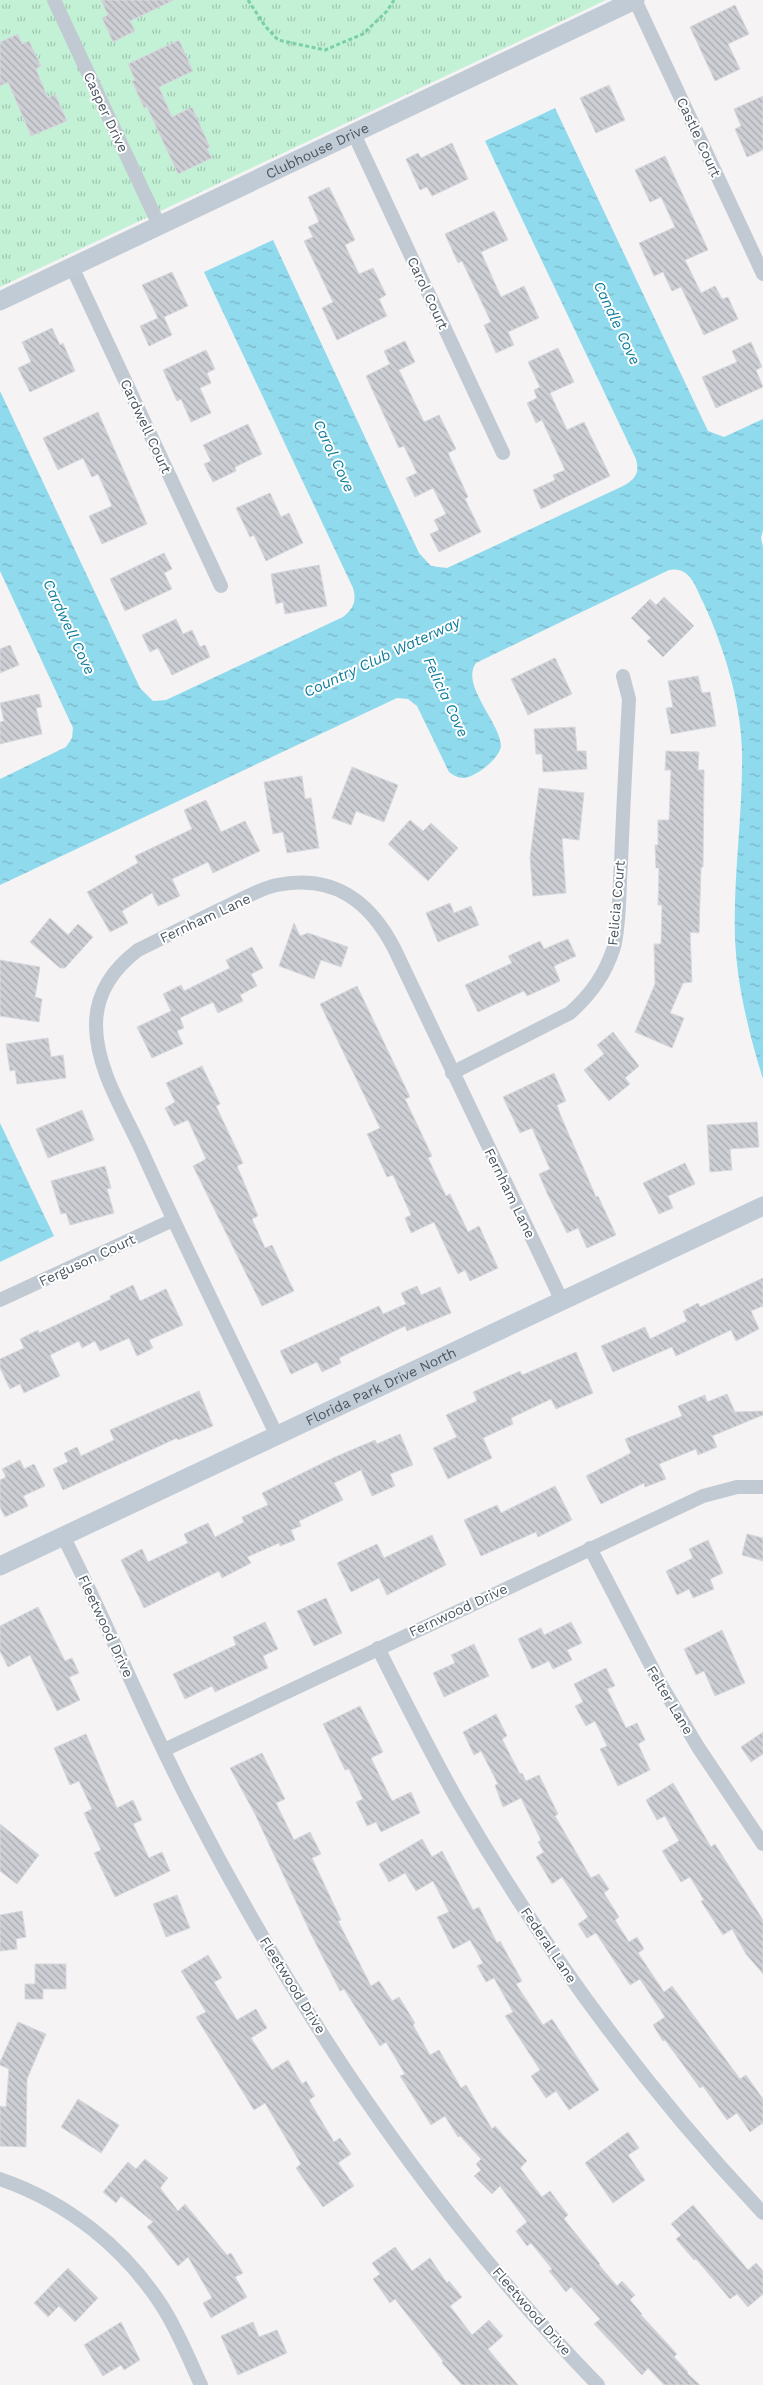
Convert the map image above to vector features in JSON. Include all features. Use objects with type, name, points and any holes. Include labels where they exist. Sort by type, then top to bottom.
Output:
[{"type":"street","name":"Casper Drive","points":[[54,0],[159,224]]},
{"type":"street","name":"Clubhouse Drive","points":[[0,300],[635,0]]},
{"type":"street","name":"Castle Court","points":[[635,0],[763,274]]},
{"type":"street","name":"Carol Court","points":[[354,134],[503,453]]},
{"type":"street","name":"Cardwell Court","points":[[72,266],[221,586]]},
{"type":"street","name":"Felicia Court","points":[[452,1073],[570,1013],[586,999],[599,982],[606,968],[614,946],[619,891],[629,699],[623,676]]},
{"type":"street","name":"Fernham Lane","points":[[277,1436],[173,1220],[101,1060],[97,1041],[96,1014],[106,985],[114,971],[138,950],[276,886],[309,882],[331,887],[361,902],[384,929],[562,1301]]},
{"type":"street","name":"Florida Park Drive North","points":[[0,1566],[763,1206]]},
{"type":"street","name":"Ferguson Court","points":[[0,1300],[173,1220]]},
{"type":"street","name":"Fernwood Drive","points":[[164,1750],[590,1548],[716,1491],[737,1487],[760,1486]]},
{"type":"street","name":"Fleetwood Drive","points":[[63,1536],[164,1750],[244,1904],[305,2007],[412,2164],[473,2242],[598,2385]]},
{"type":"street","name":"Felter Lane","points":[[590,1548],[660,1683],[698,1747],[763,1844]]},
{"type":"street","name":"Federal Lane","points":[[378,1648],[457,1800],[534,1924],[593,2009],[644,2075],[695,2138],[763,2213]]},
{"type":"street","points":[[0,2179],[38,2195],[78,2218],[126,2260],[163,2308],[201,2385]]},
{"type":"path","points":[[248,0],[265,26],[278,40],[325,50],[363,34],[383,16],[394,0]]},
{"type":"green space","points":[[0,0],[606,0],[0,287]]},
{"type":"water","points":[[555,108],[708,431],[724,437],[763,419],[763,530],[761,538],[763,547],[763,1079],[744,1010],[736,956],[735,891],[742,752],[735,694],[711,619],[691,578],[682,571],[669,570],[476,663],[472,672],[473,682],[499,736],[501,746],[500,751],[487,766],[469,777],[462,778],[449,772],[417,706],[408,699],[397,698],[0,885],[0,779],[66,747],[72,738],[73,728],[0,571],[0,391],[140,688],[153,701],[166,700],[343,617],[352,608],[354,601],[353,588],[204,272],[273,240],[419,553],[431,566],[447,568],[621,487],[630,482],[637,473],[636,459],[485,141]]},
{"type":"water","points":[[0,1123],[54,1236],[0,1262]]},
{"type":"building","points":[[101,0],[174,0],[130,21],[135,31],[113,42],[102,18],[108,15]]},
{"type":"building","points":[[735,5],[749,34],[728,44],[740,69],[715,81],[690,27]]},
{"type":"building","points":[[18,34],[22,44],[29,41],[41,66],[36,69],[48,98],[55,94],[67,121],[31,136],[8,82],[0,86],[0,42]]},
{"type":"building","points":[[179,40],[193,71],[159,87],[172,117],[192,107],[210,147],[207,149],[212,158],[178,174],[147,107],[144,108],[132,81],[135,80],[128,64]]},
{"type":"building","points":[[609,85],[625,120],[596,133],[580,98]]},
{"type":"building","points":[[763,96],[763,150],[747,157],[735,129],[741,126],[734,109]]},
{"type":"building","points":[[452,143],[468,179],[432,196],[427,187],[420,190],[406,159],[418,153],[421,158]]},
{"type":"building","points":[[665,156],[708,250],[685,260],[701,293],[715,286],[722,299],[728,297],[738,319],[704,335],[681,287],[672,291],[663,272],[654,276],[639,243],[675,227],[661,197],[650,202],[635,170]]},
{"type":"building","points":[[329,187],[355,240],[345,245],[359,274],[373,268],[386,295],[379,299],[387,316],[337,340],[322,308],[333,302],[304,241],[313,237],[308,227],[319,222],[308,197]]},
{"type":"building","points":[[494,211],[508,240],[481,252],[501,297],[524,286],[539,318],[508,332],[514,345],[496,353],[484,325],[491,322],[462,261],[458,263],[445,234]]},
{"type":"building","points":[[172,272],[188,306],[164,317],[172,335],[149,346],[140,326],[158,318],[142,285]]},
{"type":"building","points":[[52,328],[60,345],[63,343],[75,371],[30,392],[18,368],[31,362],[22,342]]},
{"type":"building","points":[[405,341],[415,362],[399,370],[424,422],[439,415],[456,449],[448,453],[468,497],[465,499],[481,532],[439,552],[430,534],[439,530],[434,520],[446,514],[433,488],[415,497],[406,478],[417,473],[404,446],[399,448],[366,376],[390,364],[384,351]]},
{"type":"building","points":[[751,342],[762,367],[756,370],[763,387],[716,408],[702,377],[737,362],[732,351]]},
{"type":"building","points":[[558,348],[574,382],[550,393],[567,430],[584,422],[610,476],[541,509],[533,490],[555,480],[553,475],[565,470],[542,420],[536,423],[527,403],[537,398],[534,390],[540,387],[528,362]]},
{"type":"building","points":[[206,350],[215,369],[207,373],[211,383],[200,388],[211,413],[191,422],[181,399],[177,401],[163,370]]},
{"type":"building","points":[[98,412],[147,524],[102,544],[89,516],[112,506],[98,474],[92,477],[83,458],[58,470],[43,438]]},
{"type":"building","points":[[248,424],[262,454],[235,467],[236,471],[213,482],[204,464],[211,461],[203,445]]},
{"type":"building","points":[[270,493],[281,517],[289,513],[303,543],[266,561],[254,535],[250,537],[236,508]]},
{"type":"building","points":[[164,553],[172,569],[164,573],[172,589],[125,611],[110,579]]},
{"type":"building","points":[[319,565],[327,606],[285,614],[283,602],[276,604],[271,574]]},
{"type":"building","points":[[664,597],[694,626],[663,657],[647,641],[651,638],[631,618],[650,599],[656,605]]},
{"type":"building","points":[[176,619],[183,634],[192,630],[200,647],[205,645],[210,657],[172,675],[158,648],[150,652],[142,635]]},
{"type":"building","points":[[10,645],[19,665],[0,673],[0,649]]},
{"type":"building","points":[[555,658],[572,694],[528,715],[511,679]]},
{"type":"building","points":[[698,676],[702,693],[710,692],[716,726],[671,734],[666,708],[673,707],[668,681]]},
{"type":"building","points":[[39,694],[42,707],[36,708],[42,734],[0,744],[0,722],[4,721],[0,703]]},
{"type":"building","points":[[575,727],[577,751],[586,751],[587,769],[543,772],[542,754],[536,754],[534,729]]},
{"type":"building","points":[[666,751],[699,752],[698,770],[704,770],[703,867],[701,867],[699,933],[690,932],[692,982],[683,983],[670,1013],[684,1018],[672,1048],[635,1032],[655,984],[654,944],[661,944],[662,905],[658,905],[659,868],[656,868],[655,845],[658,845],[658,820],[669,820],[671,770],[665,770]]},
{"type":"building","points":[[352,767],[398,785],[384,822],[356,811],[351,825],[332,818]]},
{"type":"building","points":[[302,776],[305,799],[311,798],[319,848],[287,853],[283,832],[273,834],[264,782]]},
{"type":"building","points":[[539,788],[584,793],[579,840],[562,838],[566,893],[533,896],[530,857]]},
{"type":"building","points":[[206,800],[221,832],[245,821],[260,851],[213,873],[208,862],[172,879],[180,896],[158,906],[152,893],[122,911],[128,923],[110,932],[87,892],[138,863],[135,856],[192,829],[184,810]]},
{"type":"building","points":[[410,820],[423,831],[431,823],[458,848],[428,881],[388,844]]},
{"type":"building","points":[[450,903],[454,913],[471,906],[479,925],[438,942],[426,913]]},
{"type":"building","points":[[50,918],[68,935],[78,924],[93,937],[65,968],[60,968],[30,942]]},
{"type":"building","points":[[294,923],[300,936],[308,933],[348,947],[341,967],[321,960],[314,979],[279,966]]},
{"type":"building","points":[[568,939],[576,956],[554,966],[560,981],[527,996],[524,991],[478,1012],[465,985],[512,963],[508,956],[540,941],[544,949]]},
{"type":"building","points":[[252,947],[263,968],[251,974],[257,986],[240,995],[243,1001],[218,1013],[213,1002],[180,1018],[184,1028],[177,1031],[183,1044],[152,1058],[137,1027],[171,1011],[163,994],[181,985],[184,991],[230,968],[226,960]]},
{"type":"building","points":[[0,960],[40,967],[35,997],[42,999],[39,1022],[0,1016]]},
{"type":"building","points":[[357,986],[410,1097],[405,1099],[432,1156],[428,1158],[446,1196],[450,1194],[468,1232],[479,1226],[498,1268],[470,1281],[465,1270],[458,1274],[434,1222],[411,1233],[405,1218],[411,1215],[393,1175],[387,1177],[367,1134],[380,1128],[320,1004]]},
{"type":"building","points":[[613,1032],[639,1066],[625,1078],[630,1084],[609,1101],[584,1070],[604,1054],[597,1045]]},
{"type":"building","points":[[48,1038],[51,1057],[63,1055],[66,1078],[17,1084],[15,1070],[10,1071],[6,1044]]},
{"type":"building","points":[[202,1066],[220,1104],[216,1106],[243,1163],[237,1166],[258,1216],[252,1219],[265,1248],[272,1245],[294,1291],[262,1306],[193,1166],[206,1159],[188,1120],[174,1126],[165,1108],[175,1102],[166,1083]]},
{"type":"building","points":[[554,1073],[566,1101],[557,1105],[560,1114],[596,1197],[598,1196],[616,1235],[587,1248],[578,1228],[567,1233],[547,1193],[539,1174],[550,1169],[532,1128],[520,1133],[503,1097]]},
{"type":"building","points":[[82,1110],[94,1140],[48,1158],[36,1129]]},
{"type":"building","points":[[757,1122],[759,1147],[730,1149],[732,1170],[710,1172],[707,1125]]},
{"type":"building","points":[[685,1163],[695,1184],[668,1196],[673,1208],[659,1214],[643,1183]]},
{"type":"building","points":[[105,1166],[111,1188],[107,1189],[114,1213],[70,1225],[66,1213],[61,1214],[51,1181]]},
{"type":"building","points":[[763,1278],[763,1306],[751,1311],[759,1329],[736,1341],[731,1330],[676,1356],[672,1347],[613,1372],[601,1346],[645,1327],[650,1339],[687,1321],[683,1311],[698,1303],[700,1307]]},
{"type":"building","points":[[133,1285],[140,1301],[166,1289],[183,1325],[149,1340],[153,1348],[137,1356],[129,1338],[100,1351],[95,1341],[82,1348],[79,1341],[50,1355],[60,1376],[24,1393],[20,1384],[10,1389],[0,1368],[0,1359],[24,1348],[20,1339],[38,1330],[39,1333],[111,1299],[110,1296]]},
{"type":"building","points":[[417,1286],[421,1295],[440,1287],[451,1313],[407,1331],[405,1326],[339,1358],[341,1363],[322,1372],[317,1362],[291,1374],[280,1351],[379,1306],[383,1314],[406,1304],[401,1293]]},
{"type":"building","points":[[576,1352],[593,1393],[556,1409],[551,1399],[511,1418],[513,1424],[483,1438],[492,1458],[448,1479],[433,1448],[457,1437],[446,1415],[477,1401],[473,1392],[520,1371],[522,1375]]},
{"type":"building","points":[[199,1391],[213,1426],[178,1440],[177,1438],[63,1490],[53,1469],[68,1462],[64,1453],[77,1447],[81,1456],[114,1440],[110,1430]]},
{"type":"building","points":[[727,1394],[735,1412],[763,1411],[763,1415],[712,1436],[717,1447],[698,1455],[696,1449],[659,1464],[666,1479],[645,1487],[644,1483],[601,1504],[586,1476],[631,1453],[625,1439],[682,1416],[678,1406],[705,1395],[707,1402]]},
{"type":"building","points":[[400,1434],[413,1465],[390,1474],[395,1486],[372,1496],[361,1470],[334,1483],[343,1500],[299,1521],[301,1526],[291,1530],[295,1540],[280,1546],[279,1543],[247,1557],[251,1563],[222,1578],[219,1571],[144,1608],[121,1560],[142,1549],[148,1562],[188,1543],[184,1534],[208,1523],[215,1537],[244,1522],[242,1517],[268,1505],[262,1493],[335,1457],[375,1440],[377,1444]]},
{"type":"building","points":[[20,1460],[24,1469],[34,1464],[45,1486],[23,1496],[28,1506],[5,1517],[0,1507],[0,1480],[6,1477],[2,1469]]},
{"type":"building","points":[[555,1486],[572,1520],[538,1537],[536,1532],[481,1556],[464,1520],[497,1505],[501,1513]]},
{"type":"building","points":[[747,1534],[763,1538],[763,1561],[742,1555]]},
{"type":"building","points":[[432,1535],[446,1565],[387,1595],[379,1578],[351,1592],[337,1563],[377,1544],[384,1558]]},
{"type":"building","points":[[708,1540],[723,1573],[710,1579],[714,1589],[693,1598],[689,1589],[677,1595],[666,1571],[693,1558],[689,1549]]},
{"type":"building","points":[[326,1598],[342,1633],[314,1646],[297,1611]]},
{"type":"building","points":[[38,1607],[65,1661],[72,1658],[79,1673],[69,1677],[80,1700],[57,1711],[30,1655],[8,1667],[0,1651],[0,1626]]},
{"type":"building","points":[[265,1622],[278,1649],[263,1656],[268,1668],[215,1692],[212,1686],[185,1699],[173,1674],[236,1645],[233,1637]]},
{"type":"building","points":[[571,1622],[582,1643],[567,1650],[572,1660],[553,1669],[549,1661],[532,1669],[518,1639],[541,1628],[544,1635]]},
{"type":"building","points":[[722,1630],[745,1683],[715,1696],[704,1671],[696,1675],[684,1649]]},
{"type":"building","points":[[474,1644],[489,1676],[444,1697],[433,1673],[455,1663],[451,1655]]},
{"type":"building","points":[[606,1668],[615,1686],[607,1689],[626,1728],[637,1723],[645,1740],[638,1744],[650,1770],[618,1786],[600,1749],[607,1746],[595,1721],[586,1726],[575,1706],[583,1702],[574,1684]]},
{"type":"building","points":[[360,1706],[383,1752],[371,1758],[392,1801],[411,1792],[420,1813],[381,1832],[376,1822],[367,1826],[356,1802],[363,1799],[349,1769],[345,1770],[323,1724]]},
{"type":"building","points":[[496,1714],[507,1736],[502,1739],[520,1774],[522,1773],[526,1781],[539,1775],[558,1814],[555,1816],[591,1878],[599,1874],[609,1889],[604,1893],[619,1917],[615,1920],[629,1942],[637,1937],[644,1949],[638,1953],[664,1992],[672,1986],[740,2079],[746,2075],[763,2099],[763,2123],[750,2132],[737,2113],[727,2120],[703,2086],[700,2088],[665,2040],[663,2041],[653,2025],[665,2017],[640,1979],[630,1985],[596,1933],[587,1938],[578,1924],[588,1917],[562,1877],[552,1884],[536,1857],[544,1852],[538,1842],[541,1840],[521,1798],[503,1807],[495,1785],[498,1784],[481,1751],[474,1755],[463,1732]]},
{"type":"building","points":[[763,1732],[763,1754],[751,1762],[741,1747]]},
{"type":"building","points":[[86,1734],[117,1808],[133,1800],[142,1820],[133,1824],[149,1858],[162,1852],[170,1871],[115,1897],[94,1853],[101,1850],[84,1813],[92,1809],[79,1781],[70,1785],[54,1748]]},
{"type":"building","points":[[262,1753],[285,1799],[276,1803],[294,1840],[310,1832],[321,1854],[312,1858],[341,1920],[338,1921],[371,1986],[379,1981],[392,2001],[399,1997],[415,2023],[413,2025],[430,2055],[439,2050],[461,2088],[466,2085],[492,2129],[495,2126],[527,2161],[520,2168],[542,2197],[550,2191],[568,2215],[564,2219],[599,2265],[617,2286],[622,2281],[635,2295],[630,2300],[641,2315],[677,2354],[674,2357],[687,2373],[700,2385],[664,2385],[648,2368],[642,2375],[594,2324],[600,2319],[571,2287],[566,2292],[549,2271],[552,2269],[531,2243],[527,2246],[516,2231],[527,2222],[500,2186],[492,2194],[474,2176],[481,2170],[476,2164],[481,2159],[460,2136],[458,2137],[445,2116],[431,2125],[400,2076],[405,2074],[386,2042],[380,2046],[344,1989],[340,1991],[255,1814],[230,1768]]},
{"type":"building","points":[[673,1783],[711,1847],[715,1844],[763,1920],[763,1974],[746,1954],[732,1929],[723,1935],[701,1901],[704,1900],[690,1877],[681,1882],[662,1851],[679,1841],[665,1816],[657,1820],[646,1800]]},
{"type":"building","points":[[0,1824],[39,1855],[17,1884],[0,1871]]},
{"type":"building","points":[[422,1839],[432,1857],[442,1851],[473,1910],[479,1907],[497,1943],[500,1941],[522,1981],[516,1984],[543,2025],[552,2019],[599,2090],[569,2110],[556,2091],[546,2098],[531,2076],[540,2070],[505,2016],[513,2012],[494,1978],[486,1982],[477,1966],[483,1963],[470,1940],[453,1949],[437,1917],[449,1912],[433,1881],[416,1891],[405,1873],[389,1882],[379,1864]]},
{"type":"building","points":[[177,1895],[190,1928],[166,1937],[153,1904]]},
{"type":"building","points":[[22,1911],[26,1937],[16,1939],[17,1949],[0,1951],[0,1915]]},
{"type":"building","points":[[208,1955],[222,1978],[214,1982],[237,2020],[256,2009],[267,2028],[251,2038],[272,2070],[288,2060],[302,2084],[306,2081],[315,2096],[309,2100],[334,2142],[340,2138],[351,2154],[338,2163],[354,2186],[323,2207],[296,2168],[301,2164],[265,2103],[254,2110],[196,2017],[206,2012],[181,1971]]},
{"type":"building","points":[[35,1964],[66,1964],[66,1989],[43,1989],[43,1999],[25,1999],[25,1984],[35,1984]]},
{"type":"building","points":[[18,2022],[46,2034],[27,2079],[26,2147],[0,2146],[0,2106],[6,2107],[9,2069],[0,2065],[0,2062]]},
{"type":"building","points":[[78,2099],[119,2125],[101,2153],[61,2127]]},
{"type":"building","points":[[628,2132],[639,2148],[628,2155],[645,2180],[613,2203],[585,2163]]},
{"type":"building","points":[[145,2159],[168,2178],[160,2188],[178,2211],[185,2204],[227,2255],[231,2253],[243,2273],[235,2277],[247,2297],[211,2318],[203,2303],[212,2298],[188,2257],[178,2266],[147,2227],[153,2222],[121,2196],[116,2203],[103,2192],[128,2162],[136,2169]]},
{"type":"building","points":[[693,2205],[748,2270],[756,2263],[763,2271],[763,2294],[748,2307],[737,2294],[730,2299],[676,2239],[681,2235],[671,2224]]},
{"type":"building","points":[[395,2247],[412,2271],[430,2258],[447,2283],[449,2281],[462,2297],[450,2306],[472,2335],[489,2320],[503,2336],[488,2349],[518,2385],[462,2385],[442,2363],[443,2361],[395,2299],[390,2303],[373,2279],[380,2274],[372,2263]]},
{"type":"building","points":[[68,2268],[98,2298],[75,2322],[59,2306],[48,2317],[34,2303]]},
{"type":"building","points":[[121,2322],[140,2360],[124,2370],[121,2365],[103,2376],[84,2345]]},
{"type":"building","points":[[253,2322],[259,2337],[277,2330],[287,2353],[238,2375],[221,2336]]},
{"type":"water label","name":"Candle Cove","points":[[617,323]]},
{"type":"water label","name":"Carol Cove","points":[[334,456]]},
{"type":"water label","name":"Cardwell Cove","points":[[69,627]]},
{"type":"water label","name":"Country Club Waterway","points":[[382,657]]},
{"type":"water label","name":"Felicia Cove","points":[[446,697]]}]
